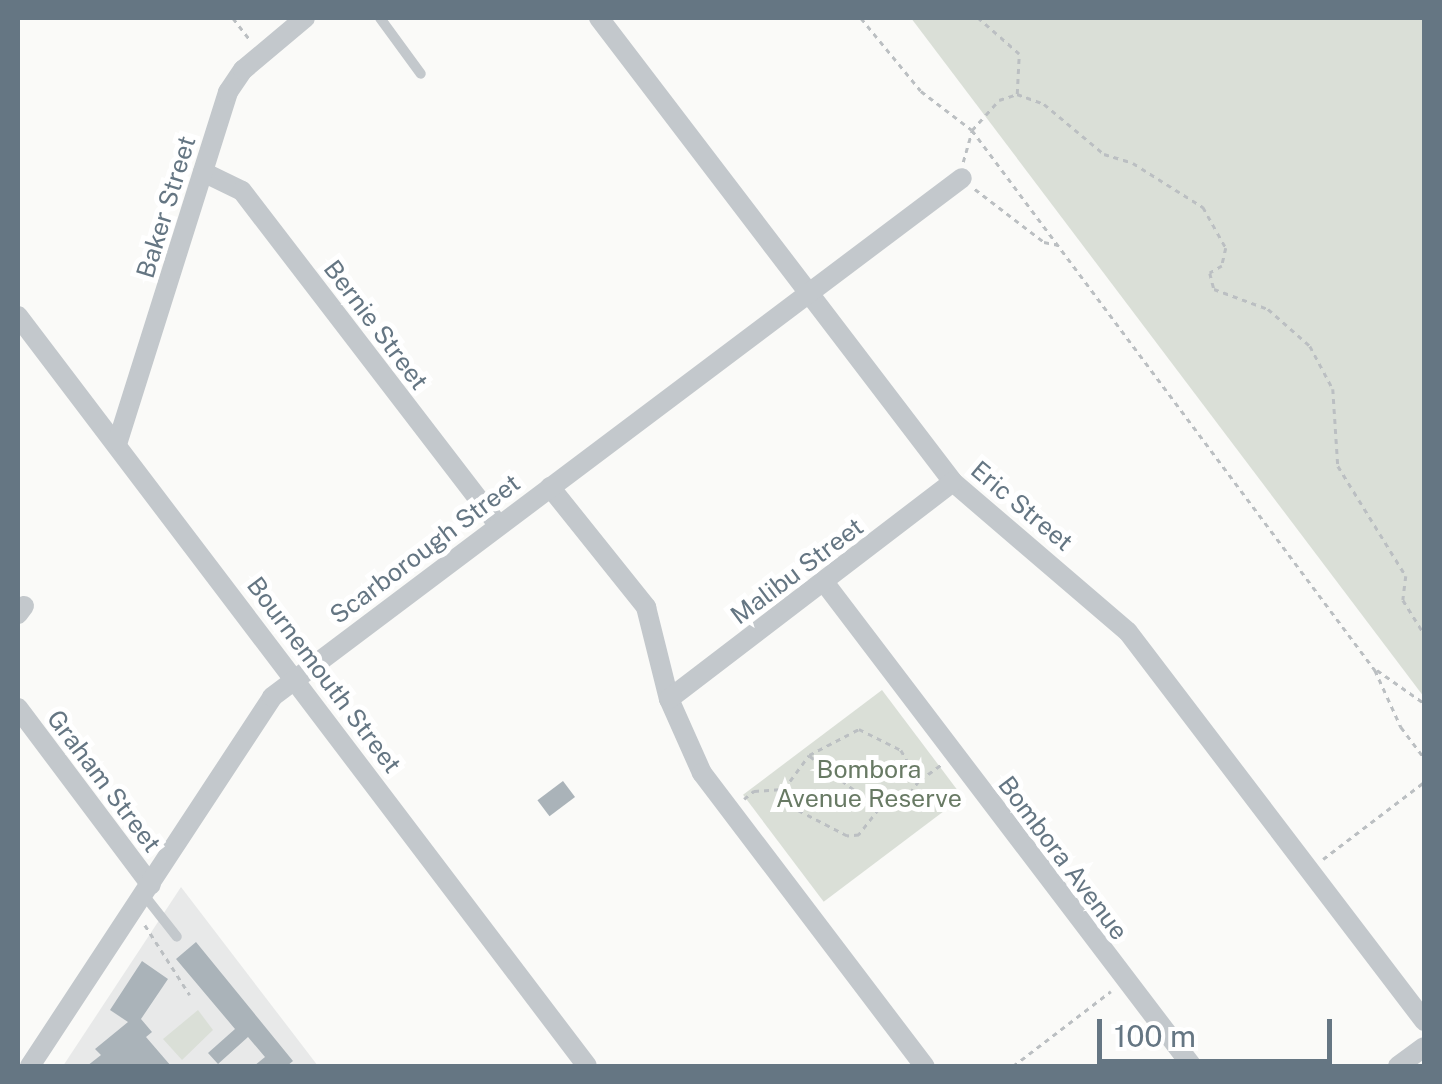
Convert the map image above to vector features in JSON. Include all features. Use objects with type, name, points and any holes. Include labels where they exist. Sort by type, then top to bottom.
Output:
[{"type":"street","name":"Baker Street","points":[[118,441],[228,92],[260,53],[306,18]]},
{"type":"street","name":"Eric Street","points":[[599,18],[954,482],[1106,608],[1424,1021]]},
{"type":"street","name":"Bernie Street","points":[[203,172],[242,191],[498,525]]},
{"type":"street","name":"Scarborough Street","points":[[30,1066],[272,697],[962,178]]},
{"type":"street","name":"Bournemouth Street","points":[[18,316],[118,441],[587,1066]]},
{"type":"street","name":"Malibu Street","points":[[669,698],[954,482]]},
{"type":"street","points":[[550,487],[646,607],[682,737],[729,810],[924,1066]]},
{"type":"street","name":"Bombora Avenue","points":[[824,582],[1124,982],[1192,1066]]},
{"type":"street","name":"Graham Street","points":[[18,708],[147,890]]},
{"type":"street","points":[[1398,1066],[1424,1047]]},
{"type":"lane","points":[[380,18],[421,74]]},
{"type":"lane","points":[[147,890],[177,936]]},
{"type":"path","points":[[233,18],[260,53]]},
{"type":"path","points":[[860,18],[921,91],[972,130],[1376,670],[1401,727],[1424,758]]},
{"type":"path","points":[[978,18],[1019,54],[1016,94]]},
{"type":"path","points":[[1059,245],[1008,218],[962,178],[972,130],[999,100],[1016,94],[1044,104],[1104,154],[1133,163],[1203,207],[1226,248],[1222,266],[1210,273],[1214,290],[1268,309],[1310,346],[1333,389],[1338,466],[1406,576],[1403,600],[1424,633]]},
{"type":"path","points":[[1376,670],[1424,703]]},
{"type":"path","points":[[729,810],[754,791],[784,788],[810,755],[839,735],[871,732],[901,750],[919,781]]},
{"type":"path","points":[[784,788],[793,808],[847,836],[859,835],[879,809],[910,794],[919,781],[954,754]]},
{"type":"path","points":[[810,755],[824,772],[879,809]]},
{"type":"path","points":[[1310,869],[1424,782]]},
{"type":"path","points":[[141,921],[190,995]]},
{"type":"path","points":[[1012,1066],[1124,982]]},
{"type":"shaded area","points":[[181,887],[318,1066],[63,1066]]},
{"type":"green space","points":[[911,18],[1424,18],[1424,697]]},
{"type":"green space","name":"Bombora Avenue Reserve","points":[[882,690],[963,797],[824,902],[743,795]]},
{"type":"green space","points":[[198,1010],[213,1030],[182,1060],[163,1039]]},
{"type":"building","points":[[563,781],[575,797],[549,816],[537,800]]},
{"type":"building","points":[[196,942],[293,1061],[287,1066],[254,1066],[265,1057],[248,1037],[218,1064],[208,1053],[235,1029],[176,959]]},
{"type":"building","points":[[142,961],[168,979],[141,1019],[152,1032],[146,1037],[171,1066],[87,1066],[101,1055],[95,1049],[128,1022],[110,1010]]}]
